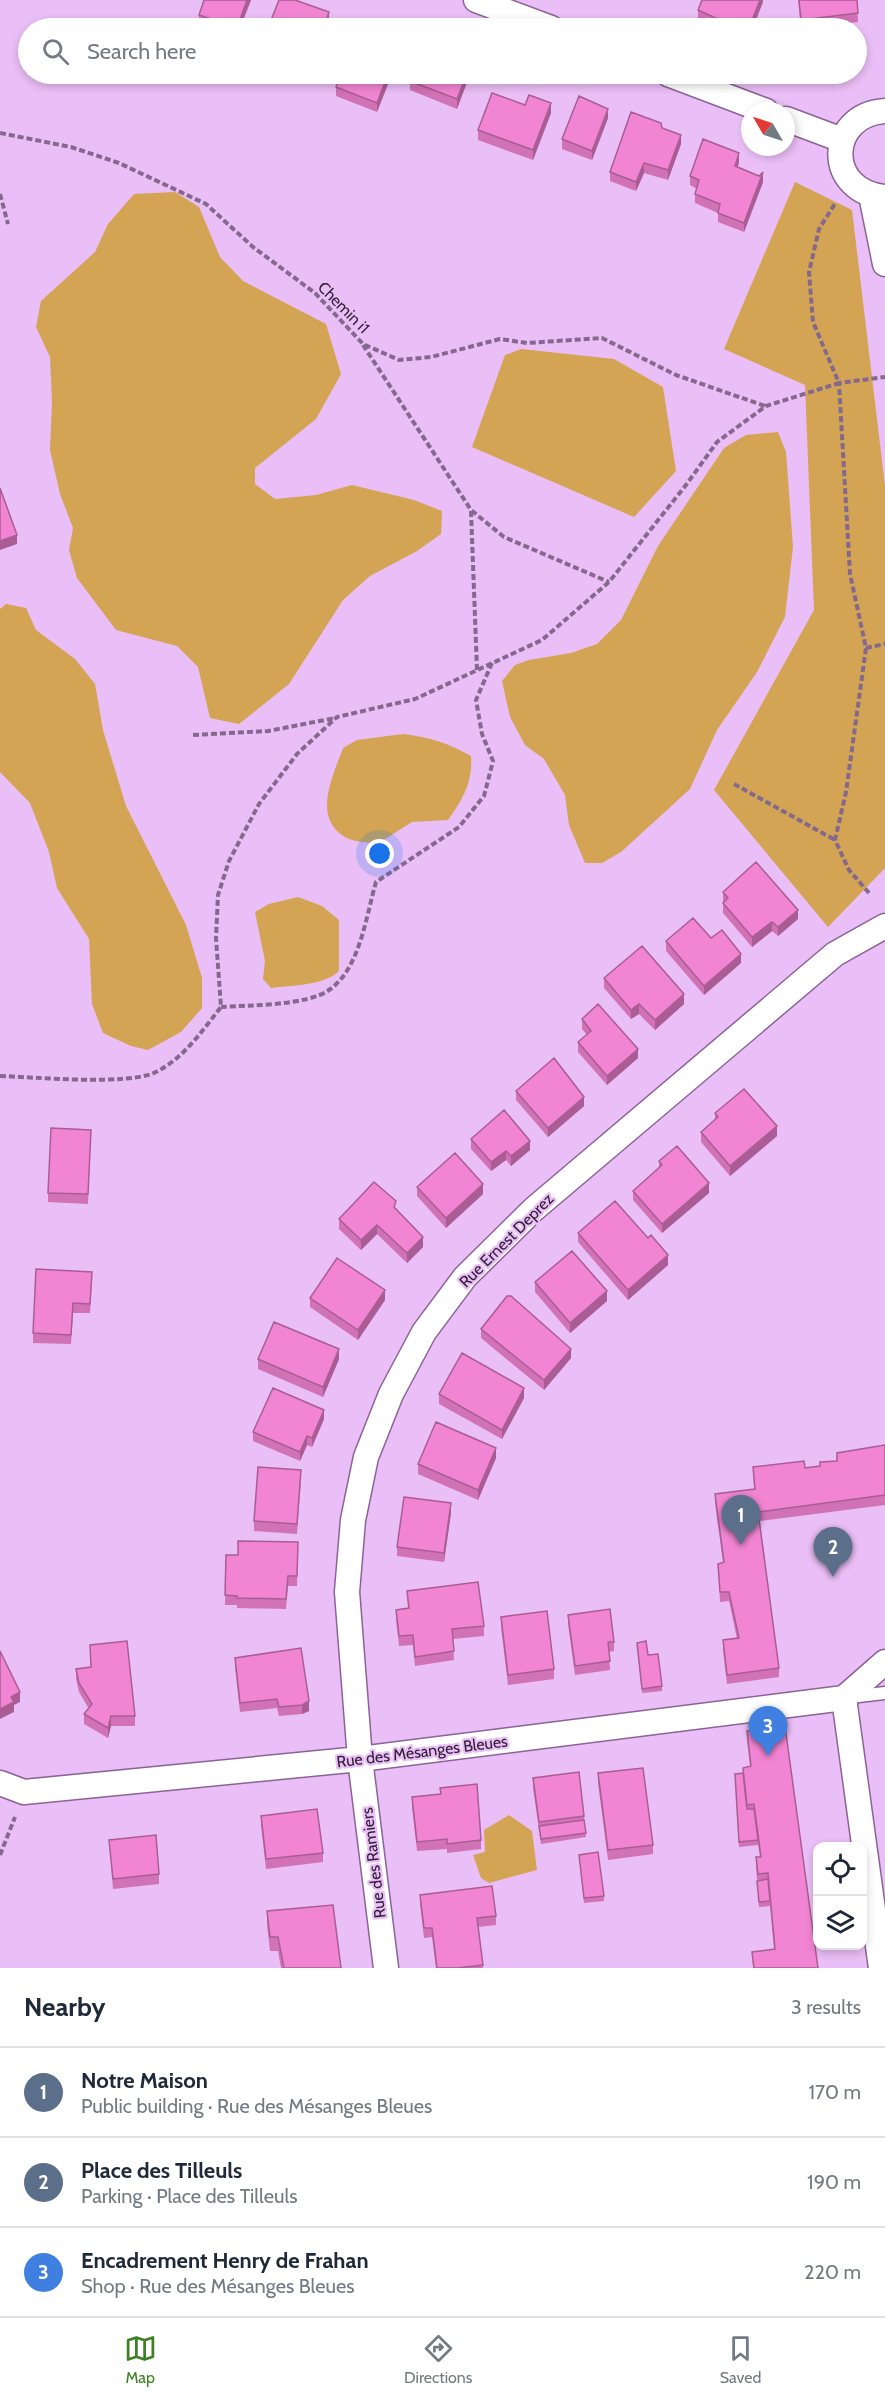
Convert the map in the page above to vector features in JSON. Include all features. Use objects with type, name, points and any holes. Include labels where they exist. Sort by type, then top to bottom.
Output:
[{"type":"street","points":[[476,0],[524,18]]},
{"type":"street","points":[[694,84],[742,102]]},
{"type":"street","points":[[885,111],[871,112],[858,118],[842,140],[840,155],[842,169],[849,181],[859,190],[878,196],[885,264]]},
{"type":"street","points":[[795,122],[842,140]]},
{"type":"street","name":"Rue Ernest Deprez","points":[[360,1759],[347,1592],[353,1520],[366,1456],[391,1394],[424,1332],[465,1277],[534,1209],[834,954],[885,926]]},
{"type":"street","points":[[881,1968],[844,1698],[885,1662]]},
{"type":"street","name":"Rue des Mésanges Bleues","points":[[0,1783],[24,1792],[360,1759],[844,1698]]},
{"type":"street","name":"Rue des Ramiers","points":[[360,1759],[386,1968]]},
{"type":"lane","points":[[844,1698],[885,1693]]},
{"type":"path","name":"Chemin i1","points":[[0,133],[71,147],[119,163],[206,204],[253,247],[315,293],[363,344],[399,360],[430,357],[500,339],[527,342],[602,338],[676,375],[766,406]]},
{"type":"path","points":[[835,840],[846,792],[866,648],[850,574],[839,383],[813,322],[809,272],[819,229],[849,181]]},
{"type":"path","points":[[0,194],[8,224]]},
{"type":"path","points":[[363,344],[471,510],[504,537],[609,582]]},
{"type":"path","points":[[193,735],[268,731],[415,699],[542,640],[609,582],[717,442],[766,406],[839,383],[885,377]]},
{"type":"path","points":[[471,510],[477,670]]},
{"type":"path","points":[[866,648],[885,644]]},
{"type":"path","points":[[221,1007],[295,1002],[329,991],[345,972],[356,951],[376,882],[459,827],[484,795],[493,761],[482,734],[476,700],[492,663]]},
{"type":"path","points":[[0,1076],[132,1079],[156,1072],[191,1047],[221,1007],[216,938],[218,895],[229,861],[259,804],[297,754],[337,717]]},
{"type":"path","points":[[734,784],[835,840],[849,870],[869,894]]},
{"type":"path","points":[[0,1856],[24,1792]]},
{"type":"shaded area","points":[[795,182],[852,210],[885,486],[885,868],[828,927],[714,790],[814,610],[805,385],[724,349]]},
{"type":"shaded area","points":[[175,192],[199,207],[220,257],[243,281],[326,324],[341,374],[316,419],[255,468],[255,484],[275,499],[316,495],[352,485],[414,500],[442,511],[441,534],[417,551],[370,576],[343,600],[289,684],[239,724],[210,718],[198,667],[177,646],[116,630],[77,578],[69,550],[73,528],[60,494],[50,450],[52,402],[50,357],[36,327],[41,301],[95,252],[108,224],[134,194]]},
{"type":"shaded area","points":[[521,349],[614,359],[663,387],[676,471],[634,517],[472,447],[505,355]]},
{"type":"shaded area","points":[[778,432],[786,452],[793,547],[785,617],[757,672],[717,730],[690,789],[621,852],[602,863],[585,863],[569,825],[565,795],[544,759],[525,745],[510,717],[502,681],[515,665],[529,660],[571,653],[597,644],[621,620],[658,546],[724,448],[746,435]]},
{"type":"shaded area","points":[[6,604],[26,608],[36,630],[75,659],[95,684],[103,730],[126,806],[186,925],[202,978],[202,1008],[181,1032],[148,1050],[131,1046],[103,1033],[92,1004],[89,939],[57,888],[49,852],[30,803],[0,772],[0,609]]},
{"type":"shaded area","points":[[403,734],[438,741],[471,756],[469,782],[462,797],[448,820],[412,822],[377,844],[348,839],[335,828],[329,818],[327,807],[331,782],[343,748],[357,740]]},
{"type":"shaded area","points":[[298,897],[322,906],[339,920],[339,971],[325,980],[271,988],[263,979],[265,961],[255,912],[269,904]]},
{"type":"shaded area","points":[[509,1815],[532,1831],[537,1870],[489,1883],[481,1878],[473,1855],[485,1852],[484,1830]]},
{"type":"building","points":[[204,0],[247,0],[241,18],[208,18],[199,15]]},
{"type":"building","points":[[279,0],[295,0],[329,12],[327,18],[272,18]]},
{"type":"building","points":[[702,0],[760,0],[753,18],[716,18],[698,10]]},
{"type":"building","points":[[799,0],[857,0],[858,13],[801,18]]},
{"type":"building","points":[[337,84],[384,84],[377,103],[336,87]]},
{"type":"building","points":[[418,84],[463,84],[457,99]]},
{"type":"building","points":[[492,93],[525,105],[529,95],[551,103],[533,150],[478,130]]},
{"type":"building","points":[[579,96],[608,109],[592,151],[562,139]]},
{"type":"building","points":[[631,112],[661,123],[662,128],[681,135],[668,170],[644,163],[636,182],[610,172]]},
{"type":"building","points":[[703,139],[739,153],[735,166],[759,176],[763,172],[744,223],[718,213],[720,204],[695,194],[699,180],[690,176]]},
{"type":"building","points":[[0,488],[17,535],[0,541]]},
{"type":"building","points":[[756,862],[798,910],[778,927],[772,922],[752,937],[723,903],[728,898],[723,892]]},
{"type":"building","points":[[693,918],[711,938],[722,930],[741,954],[704,986],[666,941]]},
{"type":"building","points":[[642,946],[684,994],[655,1020],[639,1004],[631,1010],[604,978]]},
{"type":"building","points":[[598,1004],[638,1049],[607,1076],[578,1042],[591,1031],[582,1019]]},
{"type":"building","points":[[554,1058],[584,1097],[548,1128],[516,1091]]},
{"type":"building","points":[[744,1089],[777,1126],[730,1166],[701,1132],[718,1117],[715,1113]]},
{"type":"building","points":[[504,1110],[530,1141],[511,1156],[506,1151],[491,1162],[471,1139]]},
{"type":"building","points":[[51,1128],[91,1130],[88,1194],[48,1193]]},
{"type":"building","points":[[677,1146],[709,1183],[662,1224],[633,1191],[662,1165],[659,1161]]},
{"type":"building","points":[[455,1153],[483,1184],[446,1218],[417,1187]]},
{"type":"building","points":[[374,1182],[396,1201],[394,1207],[423,1237],[407,1253],[377,1225],[361,1240],[339,1219]]},
{"type":"building","points":[[615,1201],[648,1238],[651,1235],[668,1255],[628,1290],[578,1233]]},
{"type":"building","points":[[572,1251],[607,1291],[570,1323],[535,1282]]},
{"type":"building","points":[[337,1258],[385,1290],[358,1330],[310,1298]]},
{"type":"building","points":[[36,1269],[92,1272],[90,1304],[73,1303],[71,1335],[33,1333]]},
{"type":"building","points":[[507,1296],[511,1296],[571,1349],[544,1380],[481,1329]]},
{"type":"building","points":[[274,1322],[339,1349],[323,1387],[258,1359]]},
{"type":"building","points":[[462,1353],[524,1388],[502,1430],[439,1394]]},
{"type":"building","points":[[273,1388],[324,1410],[312,1438],[307,1436],[300,1452],[253,1432]]},
{"type":"building","points":[[436,1422],[496,1448],[478,1490],[418,1464]]},
{"type":"building","points":[[885,1445],[885,1495],[758,1512],[779,1668],[727,1675],[723,1640],[739,1638],[729,1592],[720,1592],[718,1564],[724,1562],[715,1494],[755,1489],[753,1467],[804,1461],[805,1468],[820,1466],[820,1462],[837,1461],[837,1453]]},
{"type":"building","points":[[258,1467],[301,1470],[297,1524],[254,1521]]},
{"type":"building","points":[[404,1497],[451,1503],[444,1553],[397,1547]]},
{"type":"building","points":[[238,1541],[298,1542],[297,1576],[288,1576],[286,1599],[237,1598],[237,1596],[225,1595],[226,1555],[238,1555]]},
{"type":"building","points":[[478,1582],[484,1626],[452,1629],[454,1651],[415,1657],[413,1635],[399,1636],[396,1610],[409,1608],[407,1591]]},
{"type":"building","points":[[610,1609],[614,1642],[608,1642],[610,1661],[575,1666],[568,1615]]},
{"type":"building","points":[[547,1611],[554,1669],[508,1675],[501,1617]]},
{"type":"building","points":[[127,1641],[135,1716],[111,1716],[108,1728],[84,1714],[92,1704],[79,1683],[76,1669],[91,1667],[90,1645]]},
{"type":"building","points":[[646,1641],[648,1655],[658,1654],[662,1686],[642,1689],[637,1643]]},
{"type":"building","points":[[301,1648],[309,1701],[302,1705],[279,1707],[277,1699],[240,1703],[235,1658]]},
{"type":"building","points":[[0,1651],[20,1692],[11,1697],[14,1702],[0,1709]]},
{"type":"building","points":[[785,1726],[813,1931],[813,1950],[816,1950],[818,1968],[754,1968],[752,1952],[775,1949],[768,1873],[758,1874],[756,1857],[761,1857],[754,1804],[747,1805],[743,1768],[751,1766],[747,1731]]},
{"type":"building","points":[[643,1768],[653,1845],[608,1850],[598,1773]]},
{"type":"building","points":[[579,1772],[584,1816],[539,1822],[533,1778]]},
{"type":"building","points":[[743,1773],[747,1809],[754,1809],[758,1840],[739,1842],[735,1774]]},
{"type":"building","points":[[477,1784],[481,1840],[447,1844],[447,1839],[417,1842],[412,1797],[441,1794],[440,1788]]},
{"type":"building","points":[[317,1809],[323,1853],[266,1859],[261,1816]]},
{"type":"building","points":[[584,1820],[586,1833],[541,1839],[539,1826]]},
{"type":"building","points":[[156,1835],[159,1874],[113,1879],[109,1840]]},
{"type":"building","points":[[598,1852],[604,1896],[584,1898],[579,1855]]},
{"type":"building","points":[[768,1879],[770,1901],[759,1902],[757,1881]]},
{"type":"building","points":[[492,1886],[496,1916],[477,1918],[483,1965],[437,1968],[432,1928],[424,1928],[420,1895]]},
{"type":"building","points":[[333,1905],[341,1968],[284,1968],[278,1937],[270,1937],[267,1911]]},
{"type":"place","name":"Notre Maison","points":[[741,1545]]},
{"type":"place","name":"Place des Tilleuls","points":[[833,1577]]},
{"type":"place","name":"Encadrement Henry de Frahan","points":[[768,1756]]}]
